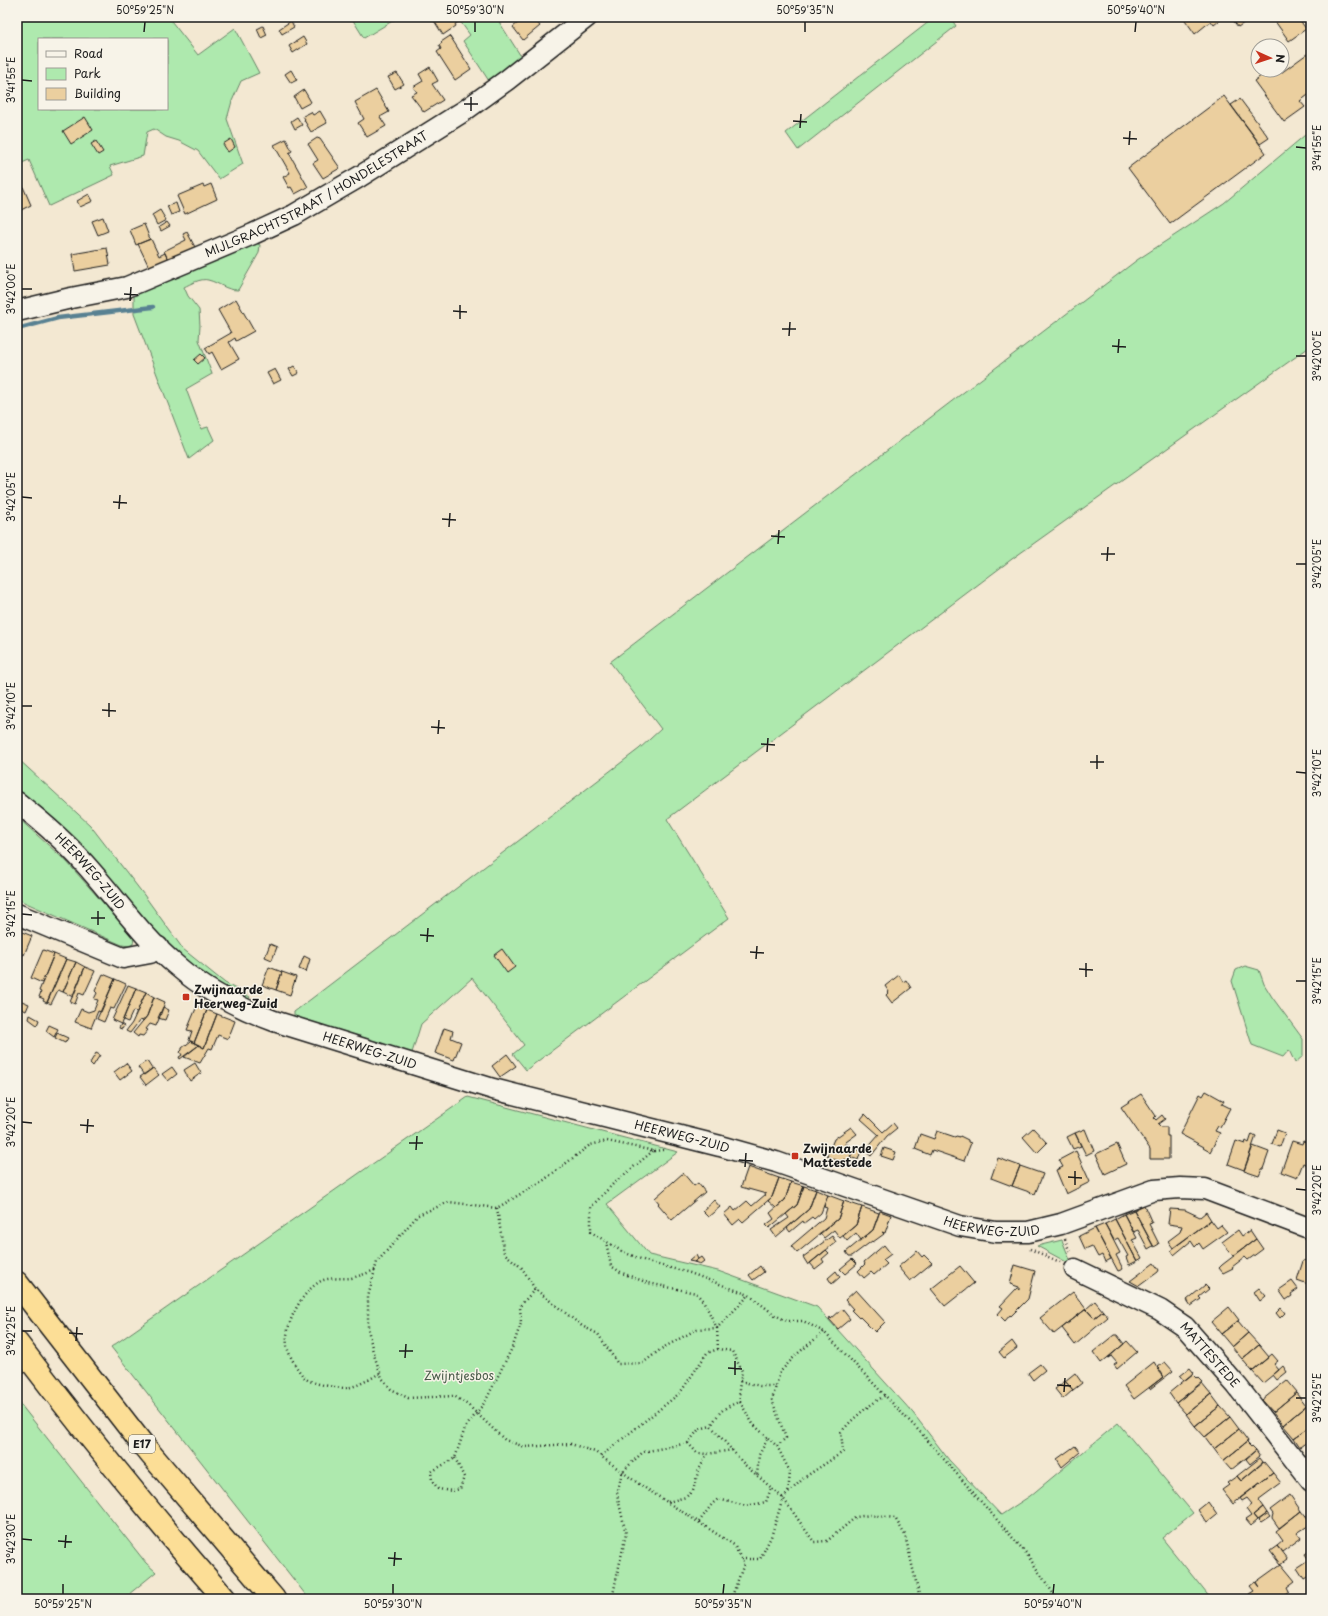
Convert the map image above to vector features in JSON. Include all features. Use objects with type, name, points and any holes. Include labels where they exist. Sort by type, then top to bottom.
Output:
[{"type":"highway","name":"E17","points":[[17,1283],[142,1445],[274,1599]]},
{"type":"highway","points":[[17,1343],[76,1420],[179,1546],[225,1599]]},
{"type":"street","name":"MIJLGRACHTSTRAAT / HONDELESTRAAT","points":[[17,311],[127,287],[253,234],[294,215],[360,177],[464,111],[507,80],[566,23],[587,17]]},
{"type":"street","name":"HEERWEG-ZUID","points":[[17,802],[42,821],[65,843],[140,929],[176,966],[199,983],[253,1014],[468,1082],[750,1154],[802,1170],[960,1226],[1008,1233],[1028,1232],[1061,1224],[1154,1190],[1180,1188],[1205,1189],[1311,1229]]},
{"type":"street","points":[[17,914],[123,958],[150,953],[158,947]]},
{"type":"street","name":"MATTESTEDE","points":[[1076,1269],[1160,1310],[1185,1327],[1236,1386],[1311,1481]]},
{"type":"path","points":[[731,1599],[744,1564],[734,1545],[622,1472],[595,1452],[572,1444],[525,1447],[505,1440],[468,1405],[454,1396],[408,1398],[391,1389],[382,1378],[368,1329],[368,1297],[377,1262],[418,1215],[449,1202],[497,1208],[544,1180],[590,1145],[607,1141],[654,1151],[613,1184],[591,1207],[591,1232],[623,1252],[651,1263],[690,1273],[749,1295],[787,1321],[803,1321],[824,1332],[921,1432],[1026,1553],[1057,1599]]},
{"type":"path","points":[[497,1208],[504,1253],[522,1268],[535,1289],[582,1326],[598,1334],[618,1364],[643,1363],[661,1349],[697,1329],[717,1328],[749,1295]]},
{"type":"path","points":[[1061,1224],[1076,1269]]},
{"type":"path","points":[[606,1242],[611,1266],[622,1273],[648,1283],[696,1293],[704,1302],[717,1328],[718,1349]]},
{"type":"path","points":[[1030,1249],[1076,1269]]},
{"type":"path","points":[[375,1270],[359,1276],[322,1280],[308,1291],[296,1307],[288,1331],[287,1347],[295,1364],[306,1379],[322,1385],[346,1388],[358,1385],[380,1373]]},
{"type":"path","points":[[455,1458],[464,1477],[460,1489],[452,1491],[438,1489],[432,1480],[431,1472],[455,1458],[465,1428],[484,1402],[513,1346],[521,1323],[520,1306],[535,1289]]},
{"type":"path","points":[[777,1446],[786,1438],[772,1400],[780,1372],[797,1354],[824,1332]]},
{"type":"path","points":[[601,1456],[680,1393],[707,1353],[718,1349],[732,1351],[742,1371],[740,1381],[740,1402],[753,1424],[777,1446],[790,1472],[788,1495]]},
{"type":"path","points":[[740,1381],[760,1386],[776,1386]]},
{"type":"path","points":[[741,1559],[760,1559],[771,1537],[783,1498],[788,1495],[805,1477],[843,1452],[841,1432],[854,1417],[872,1403],[886,1395]]},
{"type":"path","points":[[711,1426],[718,1414],[728,1405],[740,1402]]},
{"type":"path","points":[[612,1599],[626,1534],[617,1494],[622,1472],[643,1452],[688,1443],[699,1428],[711,1426]]},
{"type":"path","points":[[711,1426],[745,1465],[783,1498],[814,1542],[826,1541],[856,1517],[870,1515],[895,1518],[905,1535],[920,1599]]},
{"type":"path","points":[[757,1476],[760,1455],[768,1438]]},
{"type":"path","points":[[688,1443],[697,1453],[707,1454],[733,1450]]},
{"type":"path","points":[[668,1502],[686,1497],[693,1491],[698,1472],[707,1454]]},
{"type":"path","points":[[699,1522],[718,1498],[746,1506],[766,1502],[771,1488]]},
{"type":"green space","points":[[17,17],[168,17],[198,55],[235,28],[259,73],[241,81],[232,101],[227,119],[243,164],[219,179],[198,151],[179,141],[166,137],[154,129],[147,132],[143,156],[110,166],[114,175],[49,206],[29,160],[17,165]]},
{"type":"green space","points":[[351,17],[399,17],[364,38]]},
{"type":"green space","points":[[457,17],[496,17],[522,58],[489,81],[463,41],[470,35]]},
{"type":"green space","points":[[935,17],[950,17],[956,26],[798,150],[786,133]]},
{"type":"green space","points":[[1311,130],[1311,346],[1012,559],[667,819],[729,918],[526,1070],[513,1054],[524,1045],[472,978],[421,1024],[411,1056],[294,1022],[294,1012],[639,749],[661,729],[610,662],[1137,260],[1224,203]]},
{"type":"green space","points":[[255,242],[260,245],[259,253],[238,290],[230,289],[212,281],[205,280],[184,287],[188,296],[199,310],[199,340],[212,374],[186,389],[201,429],[208,427],[214,440],[189,459],[134,314],[134,295]]},
{"type":"green space","points":[[17,758],[90,825],[183,949],[225,983],[250,997],[246,1003],[177,958],[17,798]]},
{"type":"green space","points":[[17,817],[67,862],[134,938],[133,944],[129,946],[122,945],[17,899]]},
{"type":"green space","points":[[1245,966],[1259,970],[1264,984],[1272,997],[1303,1039],[1303,1056],[1295,1063],[1289,1050],[1283,1057],[1252,1045],[1232,981],[1236,970]]},
{"type":"green space","name":"Zwijntjesbos","points":[[468,1097],[678,1152],[607,1204],[649,1255],[718,1271],[817,1307],[913,1413],[949,1460],[1001,1515],[1030,1496],[1118,1423],[1193,1513],[1162,1538],[1211,1599],[309,1599],[111,1347]]},
{"type":"green space","points":[[1062,1240],[1072,1265],[1037,1246]]},
{"type":"green space","points":[[17,1400],[146,1563],[156,1572],[123,1599],[17,1599]]},
{"type":"building","points":[[436,17],[458,17],[460,21],[455,24],[456,26],[443,35],[433,19]]},
{"type":"building","points":[[525,17],[533,17],[540,26],[523,40],[513,27]]},
{"type":"building","points":[[1183,17],[1224,17],[1214,25],[1211,21],[1195,34]]},
{"type":"building","points":[[1237,17],[1251,18],[1238,27],[1233,20]]},
{"type":"building","points":[[1272,17],[1298,17],[1306,29],[1290,40],[1290,38],[1287,38]]},
{"type":"building","points":[[291,21],[294,27],[282,34],[279,29]]},
{"type":"building","points":[[263,26],[267,35],[261,38],[257,29]]},
{"type":"building","points":[[450,36],[471,69],[455,80],[437,52],[441,49],[439,45],[442,43],[441,42]]},
{"type":"building","points":[[303,37],[307,44],[293,53],[289,46]]},
{"type":"building","points":[[1311,51],[1311,93],[1300,101],[1305,107],[1284,122],[1254,81],[1258,78],[1290,78],[1290,66]]},
{"type":"building","points":[[430,67],[438,81],[432,84],[443,100],[424,112],[411,95],[417,92],[413,87],[423,81],[419,74]]},
{"type":"building","points":[[291,70],[297,80],[291,83],[285,74]]},
{"type":"building","points":[[397,73],[404,84],[395,89],[388,77]]},
{"type":"building","points":[[304,90],[311,102],[300,108],[294,97]]},
{"type":"building","points":[[376,90],[389,112],[380,117],[386,126],[367,137],[358,123],[364,119],[355,102]]},
{"type":"building","points":[[1224,96],[1266,153],[1170,224],[1128,168]]},
{"type":"building","points":[[1240,99],[1269,138],[1260,144],[1231,105]]},
{"type":"building","points":[[320,111],[327,123],[311,132],[303,116],[311,112],[313,115]]},
{"type":"building","points":[[85,117],[93,130],[71,144],[63,131]]},
{"type":"building","points":[[297,117],[302,125],[295,129],[291,121]]},
{"type":"building","points":[[317,138],[320,139],[340,168],[323,178],[313,163],[318,160],[308,144]]},
{"type":"building","points":[[231,139],[235,147],[228,152],[223,144]]},
{"type":"building","points":[[286,139],[292,151],[289,153],[308,187],[295,194],[291,187],[289,188],[283,177],[290,173],[274,145]]},
{"type":"building","points":[[96,141],[103,152],[98,155],[91,144]]},
{"type":"building","points":[[17,173],[31,205],[17,212]]},
{"type":"building","points":[[211,184],[217,199],[185,214],[177,196],[203,185],[204,187]]},
{"type":"building","points":[[89,194],[93,201],[80,207],[77,201]]},
{"type":"building","points":[[176,203],[179,212],[171,215],[167,206]]},
{"type":"building","points":[[160,210],[166,220],[157,225],[152,215]]},
{"type":"building","points":[[103,217],[108,231],[98,235],[92,221]]},
{"type":"building","points":[[167,222],[170,226],[161,231],[159,227]]},
{"type":"building","points":[[144,224],[150,239],[136,245],[130,230]]},
{"type":"building","points":[[187,232],[196,249],[169,262],[164,251],[186,240],[183,234]]},
{"type":"building","points":[[151,239],[159,256],[165,253],[169,262],[151,271],[138,244]]},
{"type":"building","points":[[107,248],[110,265],[75,271],[72,254]]},
{"type":"building","points":[[236,299],[254,331],[236,341],[235,338],[229,342],[239,359],[221,369],[212,352],[209,354],[205,348],[231,333],[218,310]]},
{"type":"building","points":[[201,354],[205,358],[198,364],[194,360]]},
{"type":"building","points":[[294,366],[299,373],[293,376],[289,369]]},
{"type":"building","points":[[275,369],[281,380],[273,384],[267,373]]},
{"type":"building","points":[[17,930],[32,936],[24,955],[17,952]]},
{"type":"building","points":[[270,944],[277,947],[272,960],[265,957]]},
{"type":"building","points":[[502,949],[515,967],[507,973],[494,955]]},
{"type":"building","points":[[43,950],[54,954],[42,983],[31,978]]},
{"type":"building","points":[[54,954],[66,959],[47,1003],[43,1001],[44,999],[39,997],[41,992],[39,991]]},
{"type":"building","points":[[304,956],[310,959],[306,972],[299,969]]},
{"type":"building","points":[[66,959],[76,962],[63,992],[58,990],[51,1004],[47,1002]]},
{"type":"building","points":[[76,962],[85,967],[73,997],[63,992]]},
{"type":"building","points":[[17,964],[21,965],[18,972],[17,972]]},
{"type":"building","points":[[85,967],[95,971],[84,995],[79,993],[75,1004],[70,1002]]},
{"type":"building","points":[[269,967],[282,972],[276,990],[262,985]]},
{"type":"building","points":[[282,972],[296,977],[290,995],[276,990]]},
{"type":"building","points":[[103,974],[115,979],[101,1012],[98,1011],[91,1028],[75,1022],[81,1009],[88,1012],[94,1010],[98,1000],[94,999],[97,993],[95,991]]},
{"type":"building","points":[[899,975],[903,982],[906,980],[911,988],[892,1003],[886,995],[889,992],[885,986]]},
{"type":"building","points":[[115,979],[126,984],[114,1009],[110,1008],[104,1022],[97,1019]]},
{"type":"building","points":[[17,982],[20,983],[17,992]]},
{"type":"building","points":[[128,985],[136,988],[121,1024],[112,1020]]},
{"type":"building","points":[[136,988],[146,992],[137,1012],[133,1011],[128,1022],[123,1020]]},
{"type":"building","points":[[146,992],[154,997],[147,1016],[143,1021],[140,1020],[130,1033],[126,1031],[132,1023]]},
{"type":"building","points":[[154,997],[165,1002],[159,1019],[156,1026],[150,1024],[146,1029],[148,1030],[143,1036],[139,1035],[138,1037],[133,1033],[147,1016]]},
{"type":"building","points":[[17,999],[29,1004],[26,1011],[17,1007]]},
{"type":"building","points":[[197,1006],[207,1010],[194,1043],[189,1040],[192,1031],[187,1030]]},
{"type":"building","points":[[163,1007],[169,1010],[165,1020],[158,1018]]},
{"type":"building","points":[[207,1010],[217,1014],[204,1048],[194,1043]]},
{"type":"building","points":[[217,1014],[235,1021],[228,1039],[218,1035],[212,1049],[209,1048],[200,1063],[184,1057],[199,1045],[204,1048]]},
{"type":"building","points":[[30,1015],[39,1020],[37,1025],[29,1019]]},
{"type":"building","points":[[121,1024],[124,1026],[122,1029],[119,1028]]},
{"type":"building","points":[[49,1025],[58,1029],[54,1037],[46,1031]]},
{"type":"building","points":[[444,1028],[453,1031],[451,1038],[461,1042],[454,1060],[435,1053]]},
{"type":"building","points":[[57,1033],[68,1038],[65,1043],[55,1038]]},
{"type":"building","points":[[191,1041],[199,1045],[180,1059],[179,1057],[182,1055],[180,1052],[182,1048]]},
{"type":"building","points":[[96,1053],[100,1055],[93,1066],[90,1063]]},
{"type":"building","points":[[507,1054],[516,1066],[500,1077],[492,1066]]},
{"type":"building","points":[[147,1061],[152,1069],[144,1075],[138,1067]]},
{"type":"building","points":[[126,1063],[132,1071],[120,1080],[114,1072]]},
{"type":"building","points":[[195,1063],[201,1073],[190,1081],[184,1070]]},
{"type":"building","points":[[172,1067],[177,1074],[168,1081],[162,1074]]},
{"type":"building","points":[[153,1068],[159,1075],[146,1085],[140,1077]]},
{"type":"building","points":[[1206,1091],[1224,1101],[1222,1104],[1230,1108],[1220,1127],[1218,1126],[1215,1131],[1220,1133],[1210,1152],[1203,1148],[1204,1147],[1180,1134],[1200,1094],[1203,1096]]},
{"type":"building","points":[[1141,1094],[1156,1116],[1154,1118],[1156,1120],[1162,1115],[1165,1119],[1158,1124],[1161,1127],[1167,1127],[1167,1136],[1169,1136],[1169,1159],[1150,1159],[1150,1149],[1121,1107]]},
{"type":"building","points":[[865,1114],[883,1132],[893,1123],[897,1128],[887,1136],[871,1156],[865,1151],[879,1135],[861,1119]]},
{"type":"building","points":[[851,1127],[857,1134],[845,1144],[851,1146],[849,1149],[853,1150],[849,1161],[844,1159],[843,1163],[827,1156],[834,1139]]},
{"type":"building","points":[[1033,1128],[1047,1143],[1037,1153],[1023,1137]]},
{"type":"building","points":[[1085,1129],[1094,1151],[1086,1155],[1075,1133]]},
{"type":"building","points":[[1277,1130],[1285,1133],[1280,1147],[1272,1144]]},
{"type":"building","points":[[937,1131],[955,1137],[960,1136],[971,1143],[964,1161],[932,1150],[930,1155],[915,1149],[920,1134],[934,1139]]},
{"type":"building","points":[[1075,1133],[1081,1146],[1073,1149],[1067,1137]]},
{"type":"building","points":[[1252,1134],[1256,1136],[1244,1170],[1228,1164],[1236,1141],[1245,1144],[1246,1141],[1249,1143]]},
{"type":"building","points":[[1292,1141],[1302,1144],[1303,1141],[1309,1143],[1308,1145],[1311,1146],[1311,1166],[1303,1163],[1297,1178],[1281,1172]]},
{"type":"building","points":[[1117,1144],[1126,1164],[1105,1174],[1096,1154]]},
{"type":"building","points":[[1253,1146],[1269,1152],[1259,1176],[1244,1171]]},
{"type":"building","points":[[854,1148],[861,1151],[858,1160],[850,1157]]},
{"type":"building","points":[[884,1148],[896,1152],[893,1160],[881,1156]]},
{"type":"building","points":[[1076,1151],[1090,1182],[1066,1194],[1056,1170],[1063,1167],[1059,1160]]},
{"type":"building","points":[[998,1158],[1020,1166],[1012,1186],[991,1178]]},
{"type":"building","points":[[1020,1166],[1043,1174],[1035,1194],[1012,1186]]},
{"type":"building","points":[[748,1167],[779,1178],[772,1197],[743,1222],[740,1219],[733,1225],[724,1214],[732,1207],[735,1211],[747,1201],[752,1206],[766,1194],[741,1187]]},
{"type":"building","points":[[683,1173],[694,1186],[698,1183],[705,1192],[672,1220],[658,1204],[659,1203],[655,1198]]},
{"type":"building","points":[[779,1178],[791,1182],[785,1200],[776,1208],[768,1201],[772,1197]]},
{"type":"building","points":[[791,1182],[804,1186],[797,1205],[769,1228],[766,1225],[774,1219],[770,1213],[785,1200]]},
{"type":"building","points":[[804,1186],[816,1190],[809,1209],[776,1237],[771,1230],[789,1218],[786,1214],[797,1205]]},
{"type":"building","points":[[816,1190],[828,1195],[821,1213],[814,1219],[812,1217],[804,1223],[803,1221],[790,1232],[787,1228],[809,1209]]},
{"type":"building","points":[[828,1195],[844,1201],[838,1219],[797,1253],[791,1246],[824,1218],[827,1208],[824,1207]]},
{"type":"building","points":[[714,1200],[720,1207],[708,1217],[702,1211]]},
{"type":"building","points":[[844,1201],[862,1207],[856,1225],[840,1238],[834,1230],[824,1238],[820,1233],[838,1219]]},
{"type":"building","points":[[1144,1205],[1152,1223],[1149,1224],[1159,1244],[1154,1247],[1134,1210]]},
{"type":"building","points":[[862,1207],[879,1213],[873,1230],[861,1240],[856,1233],[847,1241],[843,1236],[856,1225]]},
{"type":"building","points":[[1170,1209],[1185,1210],[1200,1217],[1206,1212],[1211,1220],[1173,1248],[1168,1241],[1180,1232],[1182,1226],[1168,1224]]},
{"type":"building","points":[[1134,1210],[1153,1246],[1148,1249],[1138,1230],[1133,1232],[1124,1214]]},
{"type":"building","points":[[880,1211],[891,1215],[885,1233],[882,1232],[884,1234],[852,1256],[849,1256],[846,1252],[873,1230]]},
{"type":"building","points":[[1124,1214],[1137,1238],[1132,1240],[1142,1258],[1137,1261],[1115,1219]]},
{"type":"building","points":[[1115,1219],[1137,1261],[1129,1265],[1126,1257],[1128,1256],[1118,1238],[1114,1240],[1105,1224]]},
{"type":"building","points":[[1211,1220],[1217,1228],[1221,1225],[1227,1232],[1203,1249],[1199,1243],[1195,1247],[1191,1241],[1174,1255],[1171,1250]]},
{"type":"building","points":[[1105,1224],[1120,1253],[1116,1255],[1123,1269],[1118,1271],[1095,1228]]},
{"type":"building","points":[[1095,1228],[1111,1259],[1105,1262],[1102,1255],[1098,1257],[1092,1246],[1085,1249],[1079,1236]]},
{"type":"building","points":[[1238,1230],[1242,1236],[1250,1230],[1256,1239],[1233,1256],[1222,1242]]},
{"type":"building","points":[[832,1236],[836,1242],[808,1265],[803,1257]]},
{"type":"building","points":[[1256,1239],[1263,1249],[1248,1260],[1245,1257],[1232,1267],[1233,1268],[1223,1273],[1219,1268]]},
{"type":"building","points":[[884,1245],[891,1254],[883,1260],[887,1264],[874,1275],[871,1272],[864,1278],[858,1271],[865,1264],[864,1262]]},
{"type":"building","points":[[826,1250],[829,1253],[822,1259],[824,1262],[815,1269],[810,1263]]},
{"type":"building","points":[[917,1251],[922,1257],[924,1255],[932,1263],[910,1281],[898,1267]]},
{"type":"building","points":[[696,1255],[698,1259],[694,1262],[689,1261]]},
{"type":"building","points":[[701,1257],[704,1261],[700,1264],[694,1262]]},
{"type":"building","points":[[852,1259],[857,1264],[845,1274],[840,1269]]},
{"type":"building","points":[[1303,1261],[1311,1261],[1311,1285],[1297,1280]]},
{"type":"building","points":[[1154,1263],[1159,1270],[1158,1272],[1139,1286],[1130,1281]]},
{"type":"building","points":[[1015,1265],[1035,1271],[1028,1299],[1005,1321],[998,1314],[1003,1308],[1000,1306],[1017,1288],[1019,1290],[1019,1287],[1010,1284]]},
{"type":"building","points":[[760,1266],[764,1272],[753,1280],[749,1275]]},
{"type":"building","points":[[960,1266],[974,1283],[945,1306],[931,1289]]},
{"type":"building","points":[[836,1271],[840,1277],[832,1284],[828,1278]]},
{"type":"building","points":[[1292,1281],[1298,1289],[1286,1300],[1279,1290]]},
{"type":"building","points":[[1205,1285],[1209,1289],[1199,1297],[1201,1299],[1191,1306],[1187,1300]]},
{"type":"building","points":[[1259,1288],[1266,1296],[1260,1301],[1254,1292]]},
{"type":"building","points":[[856,1290],[885,1322],[875,1332],[851,1310],[853,1309],[845,1300]]},
{"type":"building","points":[[1073,1292],[1086,1309],[1054,1334],[1040,1318]]},
{"type":"building","points":[[1095,1301],[1103,1311],[1094,1318],[1086,1309]]},
{"type":"building","points":[[1229,1307],[1239,1320],[1221,1334],[1211,1322]]},
{"type":"building","points":[[1281,1308],[1285,1313],[1280,1318],[1276,1313]]},
{"type":"building","points":[[842,1309],[850,1319],[838,1329],[829,1319],[830,1317],[831,1319]]},
{"type":"building","points":[[1086,1309],[1094,1318],[1103,1311],[1108,1317],[1075,1345],[1062,1328]]},
{"type":"building","points":[[1238,1321],[1248,1333],[1232,1347],[1221,1334]]},
{"type":"building","points":[[1248,1333],[1259,1345],[1242,1359],[1232,1347]]},
{"type":"building","points":[[1114,1335],[1117,1335],[1124,1344],[1101,1363],[1093,1352]]},
{"type":"building","points":[[1012,1341],[1017,1348],[1004,1358],[999,1352]]},
{"type":"building","points":[[1127,1341],[1137,1352],[1117,1369],[1114,1365],[1117,1363],[1111,1356],[1108,1358]]},
{"type":"building","points":[[1259,1345],[1269,1357],[1252,1371],[1242,1359]]},
{"type":"building","points":[[1272,1354],[1278,1361],[1274,1364],[1279,1370],[1263,1383],[1252,1371]]},
{"type":"building","points":[[1154,1362],[1163,1377],[1134,1399],[1124,1386]]},
{"type":"building","points":[[1165,1362],[1173,1371],[1150,1389],[1149,1388],[1163,1377],[1158,1371],[1160,1369],[1158,1367]]},
{"type":"building","points":[[1040,1364],[1045,1370],[1033,1380],[1028,1373]]},
{"type":"building","points":[[1283,1366],[1287,1372],[1277,1380],[1273,1375]]},
{"type":"building","points":[[1190,1368],[1194,1373],[1184,1381],[1180,1376]]},
{"type":"building","points":[[1075,1373],[1082,1383],[1073,1390],[1065,1381]]},
{"type":"building","points":[[1192,1374],[1202,1382],[1176,1403],[1169,1393]]},
{"type":"building","points":[[1287,1380],[1297,1392],[1273,1412],[1262,1400]]},
{"type":"building","points":[[1065,1381],[1073,1390],[1063,1399],[1055,1389]]},
{"type":"building","points":[[1202,1383],[1211,1394],[1186,1414],[1176,1403]]},
{"type":"building","points":[[1296,1393],[1306,1406],[1283,1425],[1273,1412]]},
{"type":"building","points":[[1211,1394],[1220,1406],[1195,1426],[1186,1414]]},
{"type":"building","points":[[1308,1404],[1311,1408],[1311,1426],[1294,1438],[1283,1425]]},
{"type":"building","points":[[1220,1406],[1230,1417],[1205,1437],[1195,1426]]},
{"type":"building","points":[[1230,1417],[1239,1429],[1214,1449],[1205,1437]]},
{"type":"building","points":[[1311,1426],[1311,1439],[1300,1447],[1294,1438]]},
{"type":"building","points":[[1239,1429],[1248,1441],[1223,1461],[1214,1449]]},
{"type":"building","points":[[1248,1441],[1247,1443],[1256,1450],[1231,1470],[1223,1461]]},
{"type":"building","points":[[1075,1446],[1080,1452],[1062,1467],[1057,1459]]},
{"type":"building","points":[[1256,1450],[1260,1456],[1250,1464],[1246,1459]]},
{"type":"building","points":[[1260,1458],[1263,1462],[1241,1481],[1237,1476]]},
{"type":"building","points":[[1264,1462],[1273,1473],[1233,1504],[1222,1490],[1229,1485],[1227,1483],[1237,1476],[1241,1481]]},
{"type":"building","points":[[1273,1473],[1281,1483],[1258,1500],[1263,1507],[1253,1515],[1257,1520],[1250,1526],[1245,1520],[1251,1516],[1246,1509],[1252,1504],[1247,1498],[1242,1501],[1240,1498]]},
{"type":"building","points":[[1290,1495],[1301,1511],[1279,1528],[1272,1518],[1273,1514],[1270,1510]]},
{"type":"building","points":[[1208,1502],[1217,1515],[1207,1523],[1198,1510]]},
{"type":"building","points":[[1263,1507],[1267,1513],[1257,1520],[1253,1515]]},
{"type":"building","points":[[1301,1511],[1311,1524],[1297,1533],[1301,1538],[1282,1552],[1277,1546],[1283,1541],[1276,1531]]},
{"type":"building","points":[[1267,1513],[1270,1517],[1261,1523],[1258,1520]]},
{"type":"building","points":[[1277,1546],[1287,1559],[1280,1564],[1270,1551]]},
{"type":"building","points":[[1311,1550],[1311,1575],[1304,1579],[1297,1568],[1309,1560],[1305,1554]]},
{"type":"building","points":[[1281,1564],[1295,1581],[1287,1587],[1289,1591],[1278,1599],[1253,1599],[1249,1594],[1254,1591],[1250,1586],[1255,1582],[1259,1587],[1256,1582]]},
{"type":"building","points":[[1305,1596],[1310,1599],[1301,1599]]},
{"type":"waterway","points":[[17,329],[58,318],[153,307]]},
{"type":"place","name":"Zwijnaarde Heerweg-Zuid","points":[[186,997]]},
{"type":"place","name":"Zwijnaarde Mattestede","points":[[795,1156]]}]
